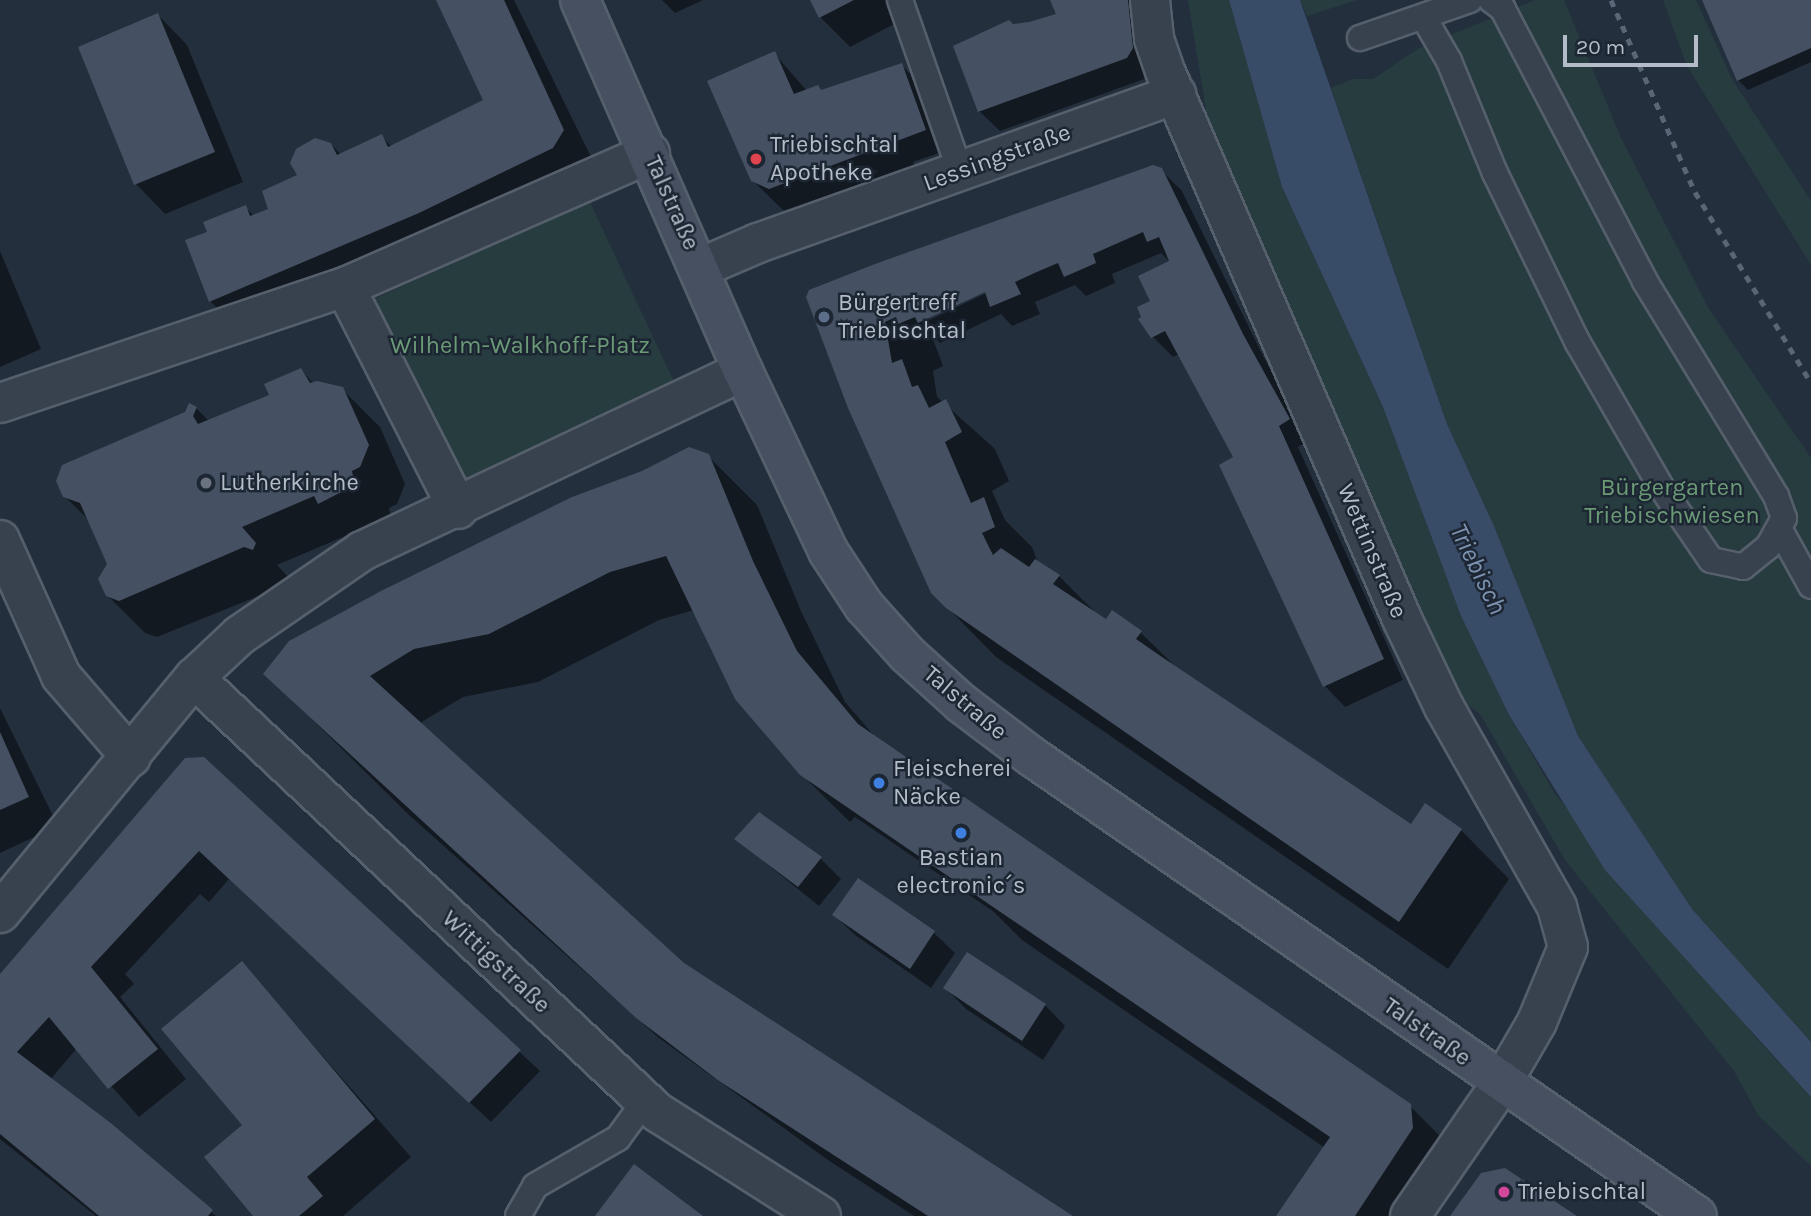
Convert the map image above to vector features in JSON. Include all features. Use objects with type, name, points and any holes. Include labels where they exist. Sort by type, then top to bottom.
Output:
[{"type":"main road","name":"Talstraße","points":[[580,0],[650,153],[743,371],[828,551],[864,607],[907,654],[1031,756],[1501,1084],[1697,1216]]},
{"type":"street","name":"Wettinstraße","points":[[1150,0],[1154,39],[1176,94],[1402,619],[1444,707],[1557,907],[1568,947],[1537,1022],[1501,1084],[1410,1216]]},
{"type":"street","name":"Lessingstraße","points":[[700,268],[1176,94]]},
{"type":"street","points":[[0,403],[345,287],[650,153]]},
{"type":"street","points":[[345,287],[458,509]]},
{"type":"street","points":[[0,913],[194,678],[240,635],[362,551],[458,509],[743,371]]},
{"type":"street","points":[[0,540],[61,677],[131,757]]},
{"type":"street","name":"Wittigstraße","points":[[194,678],[645,1101],[821,1216]]},
{"type":"lane","points":[[900,0],[960,171]]},
{"type":"lane","points":[[1360,38],[1470,0]]},
{"type":"lane","points":[[1424,18],[1449,61],[1495,173],[1578,343],[1668,498],[1711,560],[1743,567],[1768,547],[1784,519],[1776,496],[1646,281],[1503,9],[1491,0]]},
{"type":"lane","points":[[1779,528],[1811,586]]},
{"type":"lane","points":[[518,1216],[535,1186],[618,1138],[645,1101]]},
{"type":"green space","points":[[1188,0],[1229,0],[1282,187],[1383,407],[1461,616],[1509,715],[1555,794],[1758,1040],[1811,1097],[1811,1166],[1758,1115],[1734,1071],[1565,860],[1480,714],[1465,703],[1417,611],[1210,134]]},
{"type":"green space","points":[[1300,0],[1357,0],[1307,16]]},
{"type":"green space","name":"Bürgergarten Triebischwiesen","points":[[1535,0],[1564,0],[1621,138],[1709,309],[1811,458],[1811,1042],[1692,909],[1578,736],[1494,526],[1447,424],[1331,88],[1353,79],[1373,79],[1419,48]]},
{"type":"green space","points":[[1663,0],[1696,0],[1732,79],[1811,201],[1811,265],[1687,66]]},
{"type":"green space","name":"Wilhelm-Walkhoff-Platz","points":[[589,200],[676,386],[458,489],[370,301]]},
{"type":"water","name":"Triebisch","points":[[1229,0],[1300,0],[1447,424],[1494,526],[1578,736],[1692,909],[1811,1042],[1811,1097],[1605,870],[1509,715],[1461,616],[1383,407],[1282,187]]},
{"type":"building","points":[[436,0],[504,0],[564,130],[553,148],[419,213],[209,302],[185,240],[207,232],[203,222],[246,205],[250,216],[268,209],[262,191],[297,175],[290,163],[296,149],[315,138],[331,143],[337,155],[382,134],[388,147],[483,100]]},
{"type":"building","points":[[810,0],[854,0],[819,18]]},
{"type":"building","points":[[1050,0],[1128,0],[1133,48],[1127,58],[978,112],[953,46],[1009,20],[1013,24],[1029,22],[1056,14]]},
{"type":"building","points":[[1702,0],[1811,0],[1811,48],[1737,81]]},
{"type":"building","points":[[158,13],[215,152],[134,185],[78,47]]},
{"type":"building","points":[[775,51],[794,94],[818,85],[821,90],[902,63],[926,130],[769,189],[751,181],[707,81]]},
{"type":"building","points":[[1153,165],[1162,168],[1243,334],[1290,419],[1279,426],[1384,659],[1323,687],[1219,465],[1233,457],[1165,331],[1151,338],[1138,319],[1141,317],[1137,307],[1150,301],[1138,276],[1169,261],[1159,237],[1147,242],[1143,232],[1093,254],[1096,263],[1064,277],[1058,263],[1015,282],[1021,294],[990,307],[985,292],[918,323],[915,317],[898,324],[896,317],[885,322],[892,363],[902,359],[912,387],[918,385],[929,408],[946,399],[962,432],[945,442],[971,503],[984,497],[995,527],[982,533],[993,555],[1001,548],[1029,567],[1035,559],[1060,575],[1053,584],[1106,619],[1112,610],[1142,631],[1136,639],[1411,824],[1425,803],[1462,829],[1399,922],[946,608],[931,593],[848,408],[806,297],[809,290],[875,264]]},
{"type":"building","name":"Lutherkirche","points":[[301,368],[310,383],[317,381],[343,387],[369,445],[360,467],[352,471],[355,485],[318,504],[314,496],[242,527],[256,543],[253,550],[244,547],[119,601],[106,596],[98,579],[107,564],[80,503],[63,497],[56,481],[62,465],[185,412],[189,403],[197,407],[193,416],[198,424],[269,395],[264,384]]},
{"type":"building","points":[[689,447],[709,454],[753,561],[797,651],[858,724],[1411,1104],[1413,1128],[1355,1216],[1276,1216],[1330,1137],[800,775],[735,699],[666,556],[610,572],[489,634],[414,649],[370,676],[684,963],[1073,1216],[928,1216],[719,1081],[636,1018],[263,674],[289,641],[381,591],[572,497],[642,471]]},
{"type":"building","points":[[0,732],[29,797],[0,810]]},
{"type":"building","points":[[204,757],[521,1050],[469,1103],[199,851],[91,967],[158,1049],[108,1089],[49,1017],[17,1052],[112,1124],[213,1210],[208,1216],[99,1216],[0,1134],[0,974],[185,758]]},
{"type":"building","points":[[759,812],[822,857],[798,887],[734,839]]},
{"type":"building","points":[[858,878],[935,931],[910,969],[832,915]]},
{"type":"building","points":[[967,952],[1046,1004],[1022,1041],[943,988]]},
{"type":"building","points":[[242,961],[375,1119],[307,1177],[323,1196],[299,1216],[253,1216],[204,1157],[242,1125],[161,1029]]},
{"type":"building","points":[[634,1164],[703,1216],[595,1216]]},
{"type":"building","points":[[1505,1168],[1577,1216],[1450,1216],[1481,1173]]},
{"type":"railway","points":[[1611,0],[1695,192],[1811,383]]},
{"type":"place","name":"Triebischtal Apotheke","points":[[756,159]]},
{"type":"place","name":"Bürgertreff Triebischtal","points":[[824,317]]},
{"type":"place","name":"Lutherkirche","points":[[206,483]]},
{"type":"place","name":"Fleischerei Näcke","points":[[879,783]]},
{"type":"place","name":"Bastian electronic´s","points":[[961,833]]},
{"type":"place","name":"Triebischtal","points":[[1504,1192]]}]
